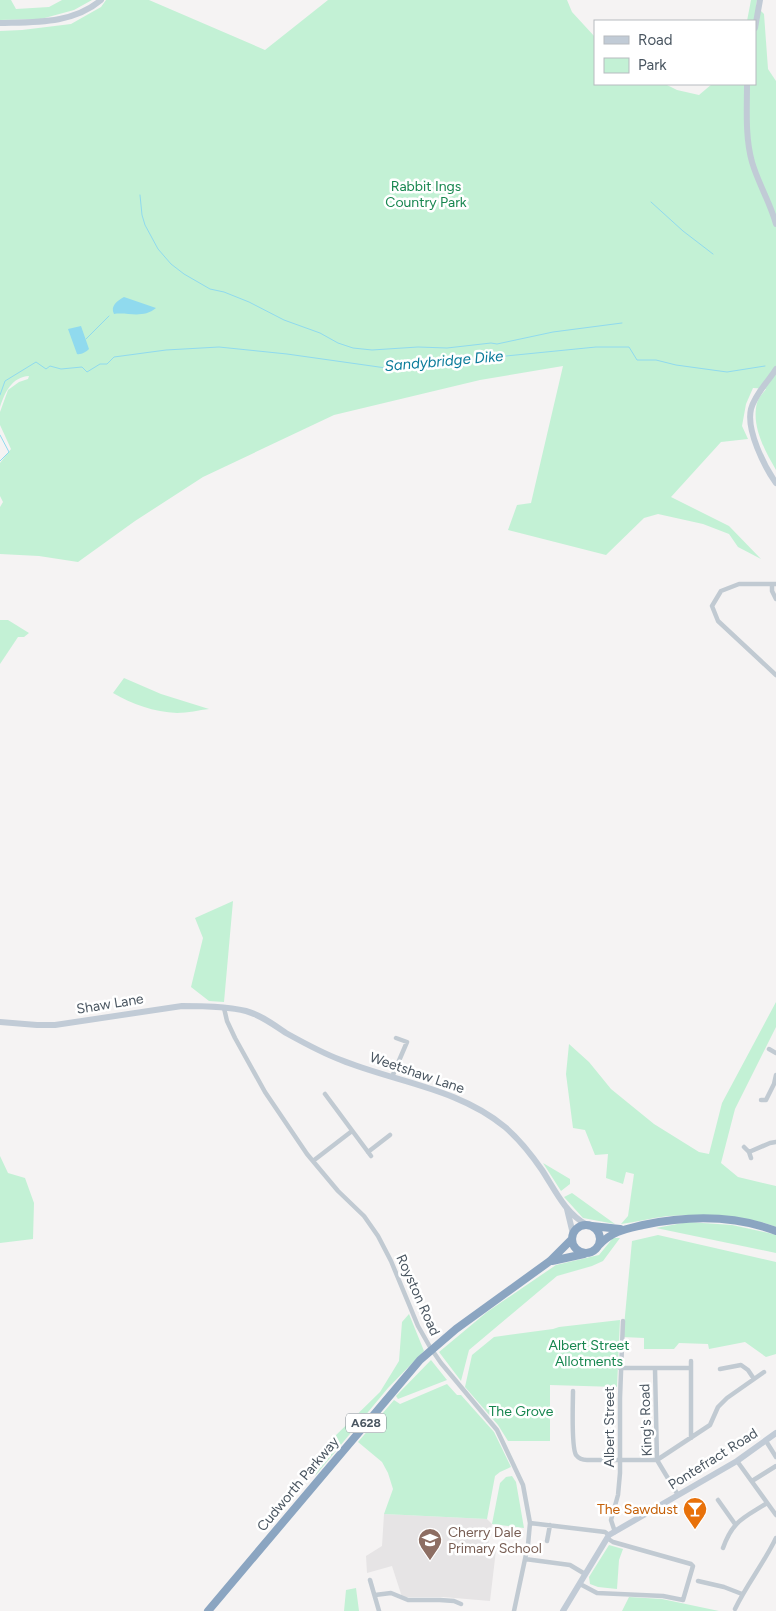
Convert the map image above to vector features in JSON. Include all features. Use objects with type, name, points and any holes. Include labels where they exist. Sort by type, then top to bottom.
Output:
[{"type":"highway","name":"Cudworth Parkway","points":[[550,1261],[593,1252],[612,1234],[624,1229],[662,1221],[699,1218],[719,1219],[752,1224],[776,1231]]},
{"type":"highway","name":"Cudworth Parkway","points":[[208,1611],[420,1360],[456,1329],[550,1261],[572,1237],[578,1227],[590,1225],[624,1229]]},
{"type":"highway","points":[[590,1225],[599,1232],[601,1241],[599,1245]]},
{"type":"highway","points":[[572,1237],[573,1244],[579,1251],[588,1253]]},
{"type":"street","points":[[0,24],[37,23],[57,20],[92,7],[101,0]]},
{"type":"street","points":[[756,22],[760,0]]},
{"type":"street","points":[[747,85],[747,113],[751,159],[776,224]]},
{"type":"street","points":[[776,369],[755,400],[751,409],[750,420],[758,449],[766,468],[776,483]]},
{"type":"street","points":[[776,599],[772,591],[774,584],[739,584],[721,591],[712,606],[718,621],[776,676]]},
{"type":"street","name":"Shaw Lane","points":[[0,1022],[38,1026],[55,1025],[182,1006],[224,1008]]},
{"type":"street","name":"Weetshaw Lane","points":[[224,1008],[246,1011],[264,1019],[318,1050],[341,1060],[461,1099],[486,1113],[525,1147],[567,1209],[590,1225]]},
{"type":"street","name":"Royston Road","points":[[224,1008],[227,1021],[235,1038],[265,1092],[313,1161],[338,1191],[364,1216],[378,1236],[392,1261],[418,1326],[430,1348],[496,1430],[523,1485],[530,1523],[525,1559],[514,1611]]},
{"type":"street","points":[[392,1077],[407,1042],[396,1038]]},
{"type":"street","points":[[770,1050],[776,1053]]},
{"type":"street","points":[[761,1100],[766,1100],[776,1075]]},
{"type":"street","points":[[325,1094],[369,1154],[390,1135]]},
{"type":"street","points":[[313,1161],[352,1131]]},
{"type":"street","points":[[750,1152],[776,1142]]},
{"type":"street","points":[[744,1147],[750,1152],[751,1158]]},
{"type":"street","name":"Weetshaw Lane","points":[[567,1209],[572,1237]]},
{"type":"street","name":"Albert Street","points":[[610,1535],[611,1520],[619,1491],[620,1368],[623,1321]]},
{"type":"street","points":[[690,1438],[691,1361]]},
{"type":"street","points":[[720,1369],[741,1365],[748,1370],[754,1379]]},
{"type":"street","points":[[620,1368],[691,1368]]},
{"type":"street","name":"King's Road","points":[[655,1368],[657,1460],[678,1495]]},
{"type":"street","points":[[574,1391],[573,1444],[576,1454],[582,1460],[657,1460],[710,1425],[718,1407],[727,1398],[764,1372]]},
{"type":"street","name":"Pontefract Road","points":[[562,1611],[610,1535],[737,1460],[776,1433]]},
{"type":"street","points":[[766,1441],[776,1457]]},
{"type":"street","points":[[737,1460],[776,1515]]},
{"type":"street","points":[[752,1481],[776,1466]]},
{"type":"street","points":[[718,1500],[735,1524]]},
{"type":"street","points":[[722,1548],[735,1524],[767,1503]]},
{"type":"street","points":[[530,1523],[605,1532],[610,1535],[612,1542],[693,1566],[683,1600],[662,1596],[597,1593],[580,1584]]},
{"type":"street","points":[[547,1541],[550,1525]]},
{"type":"street","points":[[735,1609],[776,1538]]},
{"type":"street","points":[[525,1559],[570,1565],[585,1574]]},
{"type":"street","points":[[370,1580],[379,1611]]},
{"type":"street","points":[[698,1581],[724,1587],[742,1594]]},
{"type":"street","points":[[375,1595],[391,1593],[408,1600],[454,1601],[461,1604]]},
{"type":"shaded area","name":"Cherry Dale Primary School","points":[[384,1514],[487,1519],[492,1524],[487,1550],[496,1550],[490,1601],[443,1597],[402,1597],[392,1566],[367,1573],[366,1556],[382,1546]]},
{"type":"green space","points":[[0,0],[11,0],[16,9],[49,7],[62,0],[92,0],[74,10],[41,19],[0,20]]},
{"type":"green space","name":"Rabbit Ings Country Park","points":[[106,0],[149,0],[265,50],[328,0],[567,0],[572,12],[594,36],[594,85],[667,85],[677,90],[699,95],[711,85],[756,85],[756,20],[747,20],[751,0],[757,0],[756,6],[764,14],[768,69],[776,81],[776,470],[757,429],[756,412],[758,401],[766,389],[753,388],[746,404],[742,426],[748,439],[721,442],[671,497],[729,526],[761,559],[738,547],[729,534],[703,524],[658,514],[644,518],[606,555],[508,530],[517,505],[531,503],[563,366],[480,380],[334,415],[203,477],[135,521],[78,562],[39,556],[0,554],[0,507],[3,502],[0,496],[0,463],[11,449],[0,425],[0,412],[8,390],[19,382],[28,379],[29,376],[18,379],[10,386],[4,396],[0,407],[0,31],[71,24],[101,7]]},
{"type":"green space","points":[[0,620],[8,620],[29,633],[24,637],[18,637],[0,664]]},
{"type":"green space","points":[[124,678],[161,694],[209,709],[177,713],[160,711],[136,704],[113,693]]},
{"type":"green space","points":[[233,901],[224,1002],[209,1001],[191,987],[203,938],[195,918]]},
{"type":"green space","points":[[776,1002],[776,1027],[735,1109],[721,1163],[738,1177],[776,1186],[776,1227],[751,1220],[708,1215],[668,1216],[621,1224],[628,1216],[634,1174],[626,1172],[623,1184],[606,1178],[608,1154],[595,1155],[585,1130],[573,1128],[566,1074],[569,1044],[589,1062],[611,1089],[654,1124],[699,1152],[709,1154],[722,1103]]},
{"type":"green space","points":[[0,1156],[8,1173],[25,1178],[34,1203],[33,1239],[0,1243]]},
{"type":"green space","points":[[543,1163],[570,1179],[570,1184],[561,1191]]},
{"type":"green space","points":[[572,1193],[615,1224],[583,1218],[564,1197]]},
{"type":"green space","points":[[688,1222],[732,1225],[776,1235],[776,1253],[656,1228]]},
{"type":"green space","points":[[658,1235],[776,1262],[776,1354],[766,1357],[745,1342],[709,1349],[708,1344],[679,1343],[674,1349],[644,1349],[644,1338],[623,1337],[632,1241]]},
{"type":"green space","points":[[613,1238],[620,1238],[603,1261],[557,1276],[469,1350],[461,1381],[439,1352],[487,1312],[556,1265],[599,1255]]},
{"type":"green space","points":[[409,1314],[424,1351],[388,1388],[315,1476],[331,1440],[380,1392],[399,1361],[402,1322]]},
{"type":"green space","points":[[620,1320],[617,1387],[550,1385],[550,1441],[508,1441],[498,1425],[465,1387],[472,1355],[494,1337]]},
{"type":"green space","points":[[431,1360],[447,1380],[398,1399],[396,1396]]},
{"type":"green space","points":[[447,1384],[457,1395],[461,1395],[494,1432],[511,1467],[495,1476],[487,1519],[384,1514],[393,1489],[388,1473],[382,1462],[358,1442],[394,1400],[400,1404]]},
{"type":"green space","points":[[512,1476],[516,1482],[524,1528],[492,1524],[500,1483],[506,1477]]},
{"type":"green space","points":[[609,1545],[623,1549],[619,1560],[617,1589],[590,1584],[589,1577]]},
{"type":"green space","points":[[356,1588],[359,1611],[344,1611],[346,1590]]},
{"type":"green space","points":[[629,1597],[662,1599],[719,1611],[622,1611]]},
{"type":"water","points":[[124,297],[156,308],[141,314],[114,314],[114,306]]},
{"type":"water","points":[[81,326],[89,349],[77,354],[68,329]]},
{"type":"waterway","points":[[140,195],[145,225],[158,249],[171,264],[184,274],[210,289],[224,292],[249,302],[284,320],[353,348],[372,350],[418,347],[447,348],[497,344],[553,332],[622,323]]},
{"type":"waterway","points":[[651,202],[683,231],[713,254]]},
{"type":"waterway","points":[[86,339],[109,316]]},
{"type":"waterway","name":"Sandybridge Dike","points":[[0,395],[5,381],[36,362],[46,369],[50,366],[61,369],[82,367],[87,372],[100,364],[107,364],[114,357],[166,350],[219,347],[287,354],[386,368],[596,347],[629,347],[637,360],[656,360],[676,365],[727,372],[765,366]]},
{"type":"waterway","points":[[0,435],[9,452],[0,461]]},
{"type":"place","name":"The Sawdust","points":[[695,1530]]},
{"type":"place","name":"Cherry Dale Primary School","points":[[430,1561]]},
{"type":"park label","name":"Albert Street Allotments","points":[[589,1354]]},
{"type":"park label","name":"The Grove","points":[[521,1411]]}]
